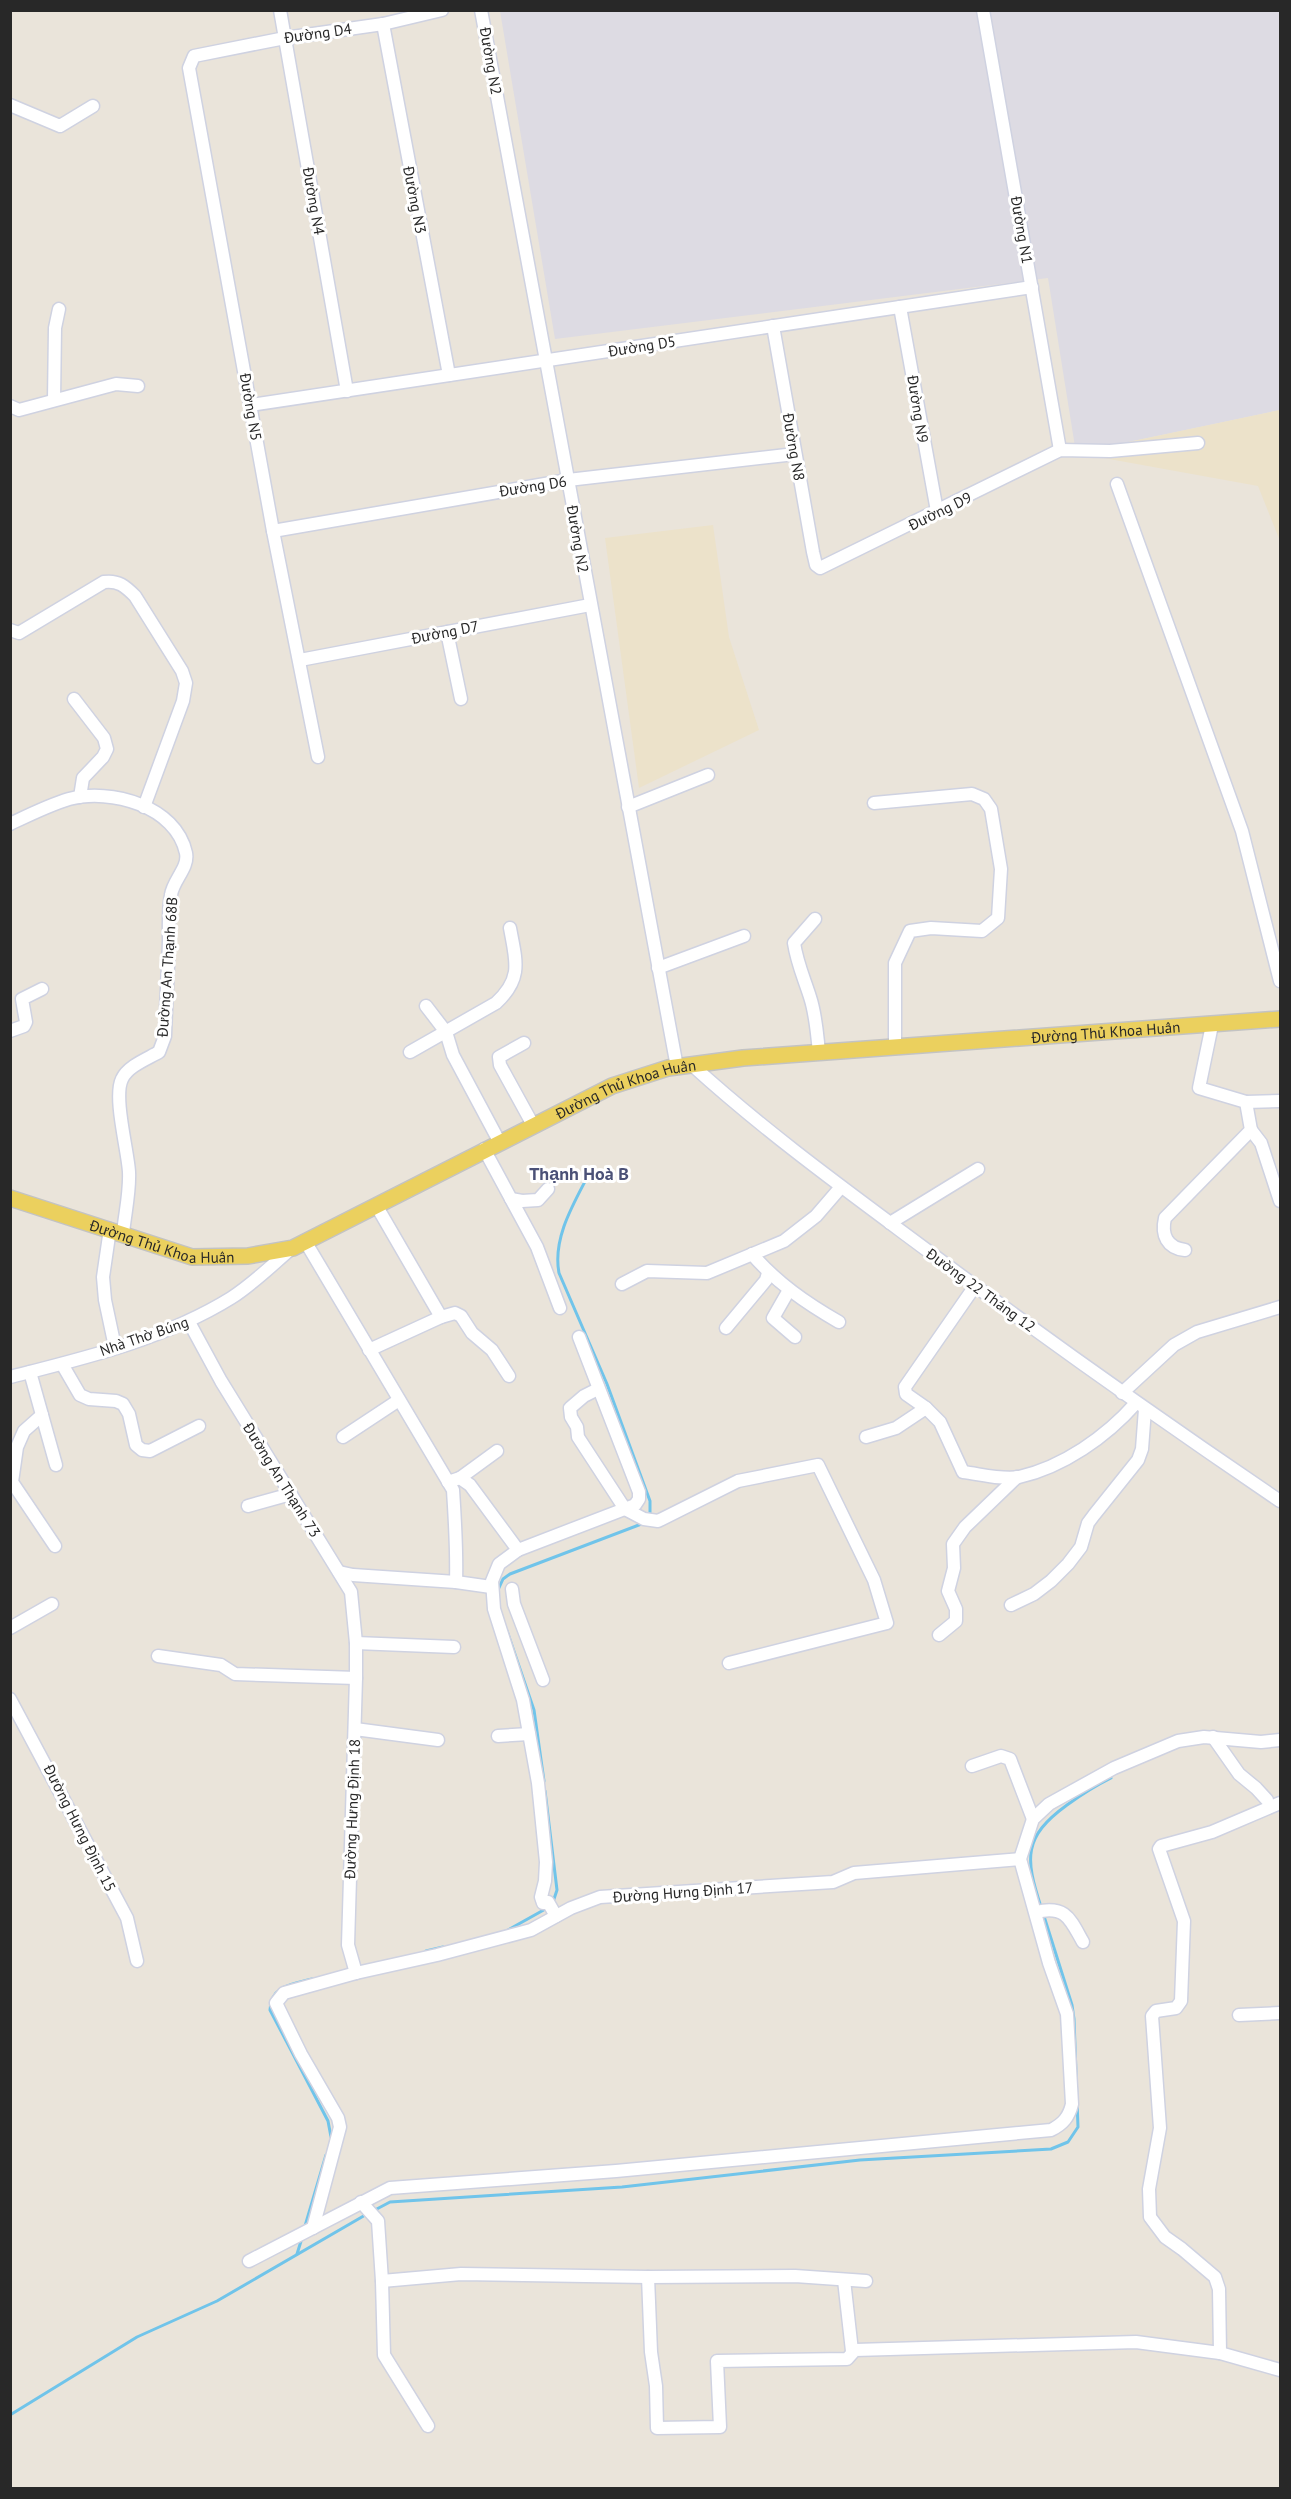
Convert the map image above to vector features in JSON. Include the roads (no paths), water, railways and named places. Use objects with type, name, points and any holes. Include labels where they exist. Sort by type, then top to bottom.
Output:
[{"type":"main road","name":"Đường Thủ Khoa Huân","points":[[10,1198],[192,1257],[248,1256],[299,1244],[499,1141],[612,1086],[685,1066],[743,1058],[819,1052],[1281,1019]]},
{"type":"street","name":"Đường N4","points":[[280,10],[347,391]]},
{"type":"street","name":"Đường D4","points":[[194,56],[285,38],[383,24],[441,10]]},
{"type":"street","name":"Đường N2","points":[[482,10],[658,968],[685,1066]]},
{"type":"street","name":"Đường N1","points":[[983,10],[1060,450]]},
{"type":"street","name":"Đường N3","points":[[383,24],[449,375]]},
{"type":"street","name":"Đường N5","points":[[194,56],[189,68],[273,531],[318,757]]},
{"type":"street","points":[[10,105],[60,126],[93,106]]},
{"type":"street","name":"Đường D5","points":[[251,405],[1032,287]]},
{"type":"street","name":"Đường N9","points":[[900,307],[937,511]]},
{"type":"street","points":[[54,400],[55,328],[59,309]]},
{"type":"street","name":"Đường N8","points":[[773,326],[814,561],[818,566]]},
{"type":"street","points":[[10,406],[19,410],[116,384],[138,386]]},
{"type":"street","points":[[1060,450],[1110,451],[1198,443]]},
{"type":"street","name":"Đường D9","points":[[818,566],[827,566],[1060,450]]},
{"type":"street","name":"Đường D6","points":[[273,531],[568,480],[795,454]]},
{"type":"street","points":[[1117,484],[1242,831],[1281,981]]},
{"type":"street","points":[[10,630],[19,633],[104,582],[113,581],[126,586],[135,596],[182,671],[186,683],[179,714],[144,807]]},
{"type":"street","name":"Đường D7","points":[[300,660],[590,605]]},
{"type":"street","points":[[447,632],[461,699]]},
{"type":"street","points":[[74,699],[104,738],[107,749],[103,757],[83,778],[80,797]]},
{"type":"street","points":[[628,807],[708,776]]},
{"type":"street","points":[[874,803],[972,794],[984,799],[991,809],[1001,869],[998,918],[982,931],[931,928],[910,931],[895,963],[895,1047]]},
{"type":"street","name":"Đường An Thạnh 68B","points":[[10,824],[42,809],[80,797],[124,800],[154,811],[175,829],[186,853],[186,861],[171,893],[165,1036],[159,1052],[136,1065],[123,1078],[120,1085],[120,1108],[129,1174],[103,1278],[115,1347]]},
{"type":"street","points":[[815,919],[794,943],[798,966],[811,998],[819,1052]]},
{"type":"street","points":[[410,1052],[496,1003],[512,987],[516,960],[510,928]]},
{"type":"street","points":[[658,968],[744,936]]},
{"type":"street","points":[[10,1031],[24,1026],[26,1022],[22,999],[42,989]]},
{"type":"street","points":[[426,1006],[446,1032],[453,1055],[499,1141]]},
{"type":"street","points":[[1212,1024],[1199,1088],[1245,1102],[1281,1101]]},
{"type":"street","points":[[524,1043],[499,1058],[500,1065],[533,1125]]},
{"type":"street","name":"Đường 22 Tháng 12","points":[[685,1066],[841,1188],[975,1286],[1140,1406],[1281,1501]]},
{"type":"street","points":[[1245,1102],[1251,1130],[1261,1143],[1281,1201]]},
{"type":"street","points":[[1185,1250],[1178,1249],[1168,1242],[1163,1230],[1165,1218],[1251,1130]]},
{"type":"street","points":[[484,1149],[537,1247],[560,1308]]},
{"type":"street","points":[[890,1223],[978,1169]]},
{"type":"street","points":[[622,1284],[647,1272],[662,1270],[706,1273],[784,1241],[801,1230],[841,1188]]},
{"type":"street","points":[[511,1199],[538,1200],[548,1189]]},
{"type":"street","points":[[376,1205],[441,1317]]},
{"type":"street","points":[[299,1244],[399,1400],[454,1480],[470,1485],[518,1550]]},
{"type":"street","name":"Nhà Thờ Búng","points":[[11,1375],[62,1364],[189,1322],[233,1297],[299,1244]]},
{"type":"street","points":[[752,1254],[768,1273],[789,1290],[839,1323]]},
{"type":"street","points":[[726,1328],[761,1287],[768,1273]]},
{"type":"street","points":[[975,1286],[905,1387],[906,1394],[926,1408],[940,1422],[963,1472],[1017,1477]]},
{"type":"street","points":[[789,1290],[773,1318],[795,1337]]},
{"type":"street","points":[[1122,1393],[1174,1345],[1197,1332],[1281,1306]]},
{"type":"street","points":[[369,1350],[451,1313],[461,1316],[472,1333],[496,1356],[509,1376]]},
{"type":"street","name":"Đường An Thạnh 73","points":[[189,1322],[221,1381],[351,1593],[356,1643]]},
{"type":"street","points":[[491,1587],[499,1564],[518,1550],[635,1505],[639,1499],[639,1492],[579,1337]]},
{"type":"street","points":[[62,1364],[80,1395],[89,1399],[116,1401],[123,1404],[129,1414],[136,1445],[141,1450],[150,1451],[198,1426]]},
{"type":"street","points":[[30,1372],[56,1466]]},
{"type":"street","points":[[598,1389],[584,1396],[570,1408],[570,1413],[577,1427],[578,1437],[625,1509],[644,1519],[658,1521],[738,1481],[818,1465],[874,1580],[887,1623],[729,1664]]},
{"type":"street","points":[[343,1437],[399,1400]]},
{"type":"street","points":[[939,1635],[956,1621],[956,1610],[948,1591],[954,1568],[953,1544],[965,1527],[1017,1477],[1065,1460],[1140,1406]]},
{"type":"street","points":[[1011,1605],[1034,1594],[1052,1581],[1081,1547],[1088,1523],[1138,1460],[1143,1440],[1140,1406]]},
{"type":"street","points":[[866,1437],[896,1428],[926,1408]]},
{"type":"street","points":[[42,1415],[24,1431],[17,1447],[12,1482],[55,1546]]},
{"type":"street","points":[[456,1582],[457,1537],[453,1518],[454,1480],[496,1451]]},
{"type":"street","points":[[248,1506],[291,1494]]},
{"type":"street","points":[[339,1572],[491,1587]]},
{"type":"street","points":[[491,1587],[543,1680]]},
{"type":"street","points":[[512,1589],[503,1607],[538,1783],[546,1862],[541,1897],[556,1916]]},
{"type":"street","points":[[10,1628],[52,1604]]},
{"type":"street","points":[[356,1643],[454,1647]]},
{"type":"street","name":"Đường Hưng Định 18","points":[[356,1643],[348,1945],[356,1972]]},
{"type":"street","points":[[158,1656],[221,1665],[235,1674],[356,1678]]},
{"type":"street","name":"Đường Hưng Định 15","points":[[10,1699],[127,1918],[137,1961]]},
{"type":"street","points":[[355,1729],[438,1740]]},
{"type":"street","points":[[498,1736],[529,1734]]},
{"type":"street","points":[[249,2261],[313,2228],[363,2206],[390,2188],[616,2171],[1051,2130],[1065,2120],[1072,2104],[1067,2014],[1049,1963],[1042,1911],[1020,1859],[1033,1819],[1049,1804],[1131,1760],[1178,1741],[1213,1737],[1261,1742],[1281,1740]]},
{"type":"street","points":[[1213,1737],[1239,1774],[1267,1800]]},
{"type":"street","points":[[972,1766],[1001,1756],[1010,1759],[1033,1819]]},
{"type":"street","points":[[1220,2353],[1219,2289],[1215,2277],[1165,2237],[1150,2217],[1149,2190],[1160,2128],[1152,2016],[1156,2011],[1176,2008],[1181,2001],[1185,1926],[1159,1849],[1161,1846],[1212,1832],[1281,1803]]},
{"type":"street","name":"Đường Hưng Định 17","points":[[313,2228],[340,2127],[338,2118],[301,2054],[276,2003],[284,1993],[356,1972],[437,1955],[531,1930],[571,1908],[600,1897],[833,1882],[854,1873],[1020,1859]]},
{"type":"street","points":[[1042,1911],[1055,1910],[1065,1914],[1083,1942]]},
{"type":"street","points":[[1239,2015],[1281,2013]]},
{"type":"street","points":[[363,2206],[378,2221],[384,2355],[428,2426]]},
{"type":"street","points":[[382,2281],[461,2274],[648,2277],[795,2276],[866,2281]]},
{"type":"street","points":[[648,2277],[657,2428],[720,2427],[717,2361],[848,2359],[852,2351],[844,2280]]},
{"type":"street","points":[[852,2351],[1136,2342],[1220,2353],[1281,2370]]},
{"type":"waterway","points":[[592,1168],[562,1232],[559,1245],[559,1273],[607,1384],[650,1501],[650,1515]]},
{"type":"waterway","points":[[498,1590],[503,1579],[510,1574],[644,1523]]},
{"type":"waterway","points":[[507,1631],[534,1710],[544,1781]]},
{"type":"waterway","points":[[1041,1907],[1032,1875],[1031,1862],[1035,1838],[1042,1828],[1067,1805],[1111,1778]]},
{"type":"waterway","points":[[545,1791],[557,1890],[553,1902]]},
{"type":"waterway","points":[[508,1930],[549,1907]]},
{"type":"waterway","points":[[373,2211],[390,2202],[622,2187],[860,2160],[1051,2149],[1068,2142],[1078,2127],[1074,2019],[1072,2005],[1043,1913]]},
{"type":"waterway","points":[[426,1951],[443,1947]]},
{"type":"waterway","points":[[312,1979],[284,1987],[274,1995],[270,2010],[328,2121],[331,2137]]},
{"type":"waterway","points":[[305,2226],[326,2155]]},
{"type":"waterway","points":[[10,2415],[137,2337],[217,2301],[367,2214]]},
{"type":"waterway","points":[[297,2254],[302,2238]]},
{"type":"district","name":"Thạnh Hoà B","points":[[579,1173]]}]
